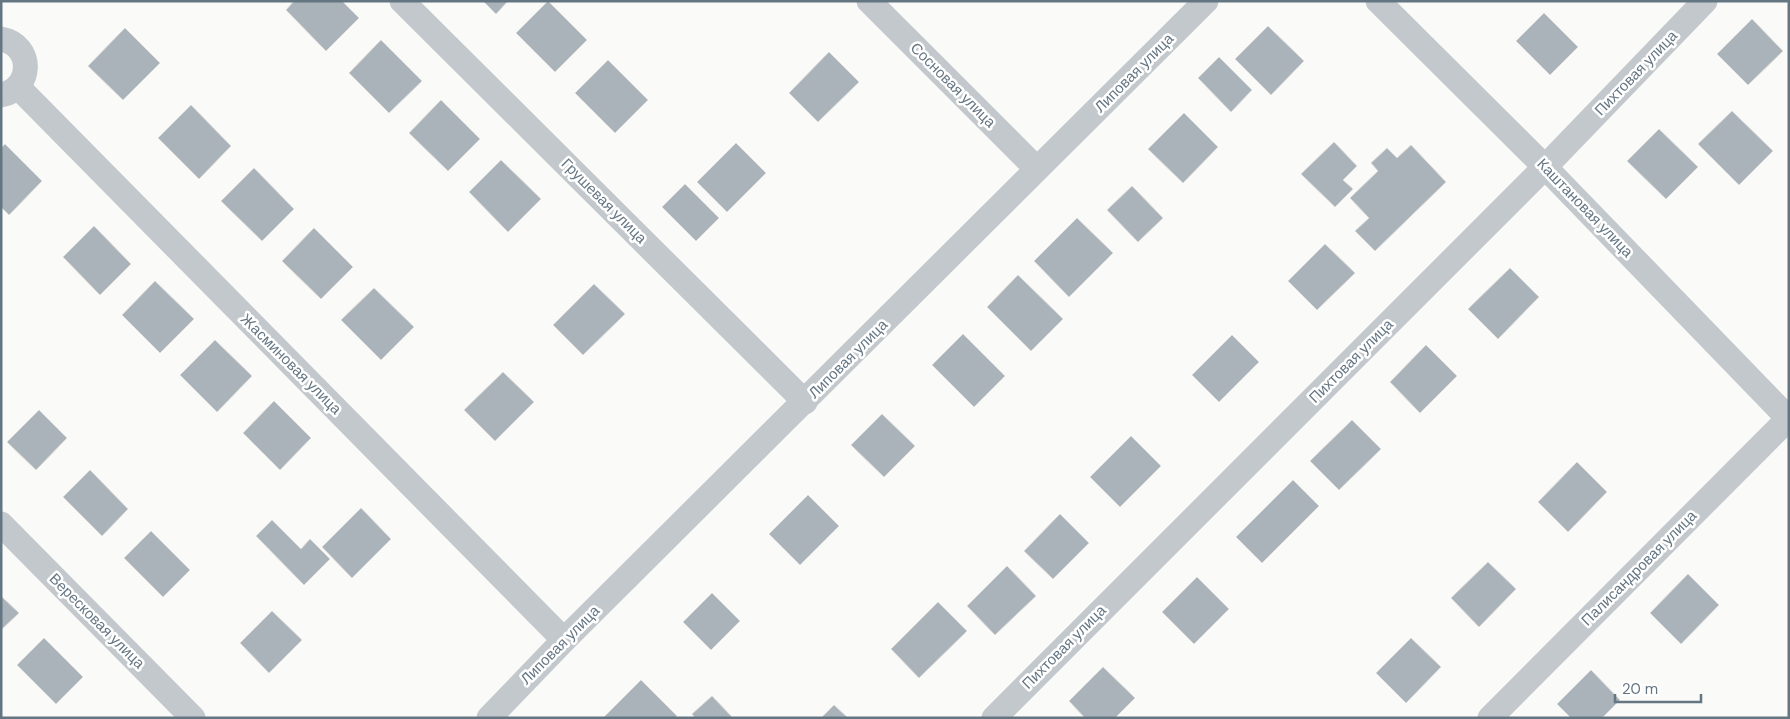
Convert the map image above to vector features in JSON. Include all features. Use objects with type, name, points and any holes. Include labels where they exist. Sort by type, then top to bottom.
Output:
[{"type":"street","name":"Грушевая улица","points":[[402,1],[806,402]]},
{"type":"street","name":"Сосновая улица","points":[[869,1],[1037,169]]},
{"type":"street","name":"Липовая улица","points":[[490,718],[564,640],[806,402],[1206,1]]},
{"type":"street","name":"Каштановая улица","points":[[1378,1],[1545,167],[1789,418]]},
{"type":"street","name":"Пихтовая улица","points":[[994,718],[1545,167],[1705,1]]},
{"type":"street","name":"Жасминовая улица","points":[[1,39],[8,40],[17,46],[24,55],[26,66],[24,78],[10,91],[564,640]]},
{"type":"street","name":"Палисандровая улица","points":[[1490,718],[1789,418]]},
{"type":"street","name":"Вересковая улица","points":[[1,524],[193,718]]},
{"type":"building","points":[[294,1],[342,1],[359,18],[326,51],[286,10]]},
{"type":"building","points":[[483,1],[508,1],[496,14]]},
{"type":"building","points":[[548,1],[587,40],[555,72],[516,33]]},
{"type":"building","points":[[1544,13],[1578,47],[1550,75],[1516,41]]},
{"type":"building","points":[[1752,19],[1783,51],[1748,85],[1717,54]]},
{"type":"building","points":[[1268,26],[1304,61],[1271,95],[1235,59]]},
{"type":"building","points":[[125,28],[160,63],[123,100],[88,66]]},
{"type":"building","points":[[381,40],[422,81],[389,113],[349,73]]},
{"type":"building","points":[[829,52],[859,82],[818,122],[789,93]]},
{"type":"building","points":[[1219,57],[1252,90],[1231,112],[1198,78]]},
{"type":"building","points":[[608,60],[648,100],[615,133],[575,93]]},
{"type":"building","points":[[441,100],[480,139],[448,171],[409,133]]},
{"type":"building","points":[[191,105],[231,146],[199,179],[158,138]]},
{"type":"building","points":[[1732,111],[1773,151],[1739,185],[1698,144]]},
{"type":"building","points":[[1184,113],[1218,147],[1183,183],[1148,149]]},
{"type":"building","points":[[1659,129],[1698,167],[1666,199],[1627,161]]},
{"type":"building","points":[[1334,142],[1357,166],[1343,180],[1353,189],[1335,207],[1301,174]]},
{"type":"building","points":[[736,143],[766,173],[727,212],[697,182]]},
{"type":"building","points":[[5,144],[42,181],[9,215],[1,207],[1,148]]},
{"type":"building","points":[[1411,145],[1446,182],[1375,251],[1355,231],[1369,218],[1350,198],[1378,171],[1371,163],[1387,148],[1397,158]]},
{"type":"building","points":[[501,160],[541,199],[508,232],[469,192]]},
{"type":"building","points":[[254,168],[294,209],[262,241],[221,201]]},
{"type":"building","points":[[685,184],[719,218],[696,241],[662,207]]},
{"type":"building","points":[[1132,186],[1163,218],[1138,242],[1107,210]]},
{"type":"building","points":[[1077,218],[1113,253],[1069,297],[1034,261]]},
{"type":"building","points":[[94,226],[131,264],[100,295],[63,257]]},
{"type":"building","points":[[314,228],[353,267],[321,299],[282,261]]},
{"type":"building","points":[[1325,244],[1355,273],[1317,310],[1288,281]]},
{"type":"building","points":[[1510,268],[1539,297],[1498,339],[1468,309]]},
{"type":"building","points":[[1018,275],[1063,319],[1031,351],[987,307]]},
{"type":"building","points":[[155,281],[194,319],[160,353],[122,315]]},
{"type":"building","points":[[594,284],[625,314],[583,355],[553,325]]},
{"type":"building","points":[[374,288],[414,327],[381,360],[341,320]]},
{"type":"building","points":[[963,334],[1005,376],[974,407],[932,365]]},
{"type":"building","points":[[1232,335],[1259,362],[1219,402],[1192,375]]},
{"type":"building","points":[[215,340],[252,376],[217,412],[180,375]]},
{"type":"building","points":[[1426,345],[1457,376],[1420,413],[1390,382]]},
{"type":"building","points":[[503,372],[534,402],[495,441],[464,410]]},
{"type":"building","points":[[274,401],[311,438],[280,470],[243,433]]},
{"type":"building","points":[[39,410],[67,438],[36,470],[7,442]]},
{"type":"building","points":[[882,414],[915,446],[884,477],[851,445]]},
{"type":"building","points":[[1352,420],[1381,449],[1339,490],[1310,461]]},
{"type":"building","points":[[1131,436],[1161,466],[1120,507],[1090,477]]},
{"type":"building","points":[[1577,462],[1607,492],[1568,532],[1538,502]]},
{"type":"building","points":[[90,470],[128,509],[102,536],[63,497]]},
{"type":"building","points":[[1293,480],[1319,506],[1262,563],[1236,537]]},
{"type":"building","points":[[808,495],[839,526],[800,565],[769,534]]},
{"type":"building","points":[[361,508],[391,539],[352,578],[322,547]]},
{"type":"building","points":[[1060,514],[1089,543],[1053,579],[1024,551]]},
{"type":"building","points":[[272,520],[301,549],[310,539],[330,559],[304,585],[256,536]]},
{"type":"building","points":[[151,531],[190,570],[163,597],[124,558]]},
{"type":"building","points":[[1488,562],[1516,589],[1479,627],[1451,598]]},
{"type":"building","points":[[1007,566],[1036,596],[995,635],[967,606]]},
{"type":"building","points":[[1688,574],[1719,605],[1681,644],[1650,613]]},
{"type":"building","points":[[1197,577],[1229,609],[1194,644],[1162,612]]},
{"type":"building","points":[[712,593],[740,621],[711,650],[683,622]]},
{"type":"building","points":[[1,596],[19,613],[1,630]]},
{"type":"building","points":[[938,602],[967,631],[919,678],[891,649]]},
{"type":"building","points":[[272,611],[302,640],[269,673],[240,643]]},
{"type":"building","points":[[44,638],[83,677],[56,704],[17,665]]},
{"type":"building","points":[[1411,638],[1441,667],[1406,703],[1376,673]]},
{"type":"building","points":[[1103,667],[1135,698],[1115,718],[1085,718],[1069,701]]},
{"type":"building","points":[[1591,670],[1620,700],[1602,718],[1571,718],[1557,704]]},
{"type":"building","points":[[641,680],[677,716],[675,718],[603,718]]},
{"type":"building","points":[[712,696],[733,718],[695,718],[692,714]]},
{"type":"building","points":[[834,705],[848,718],[821,718]]}]
